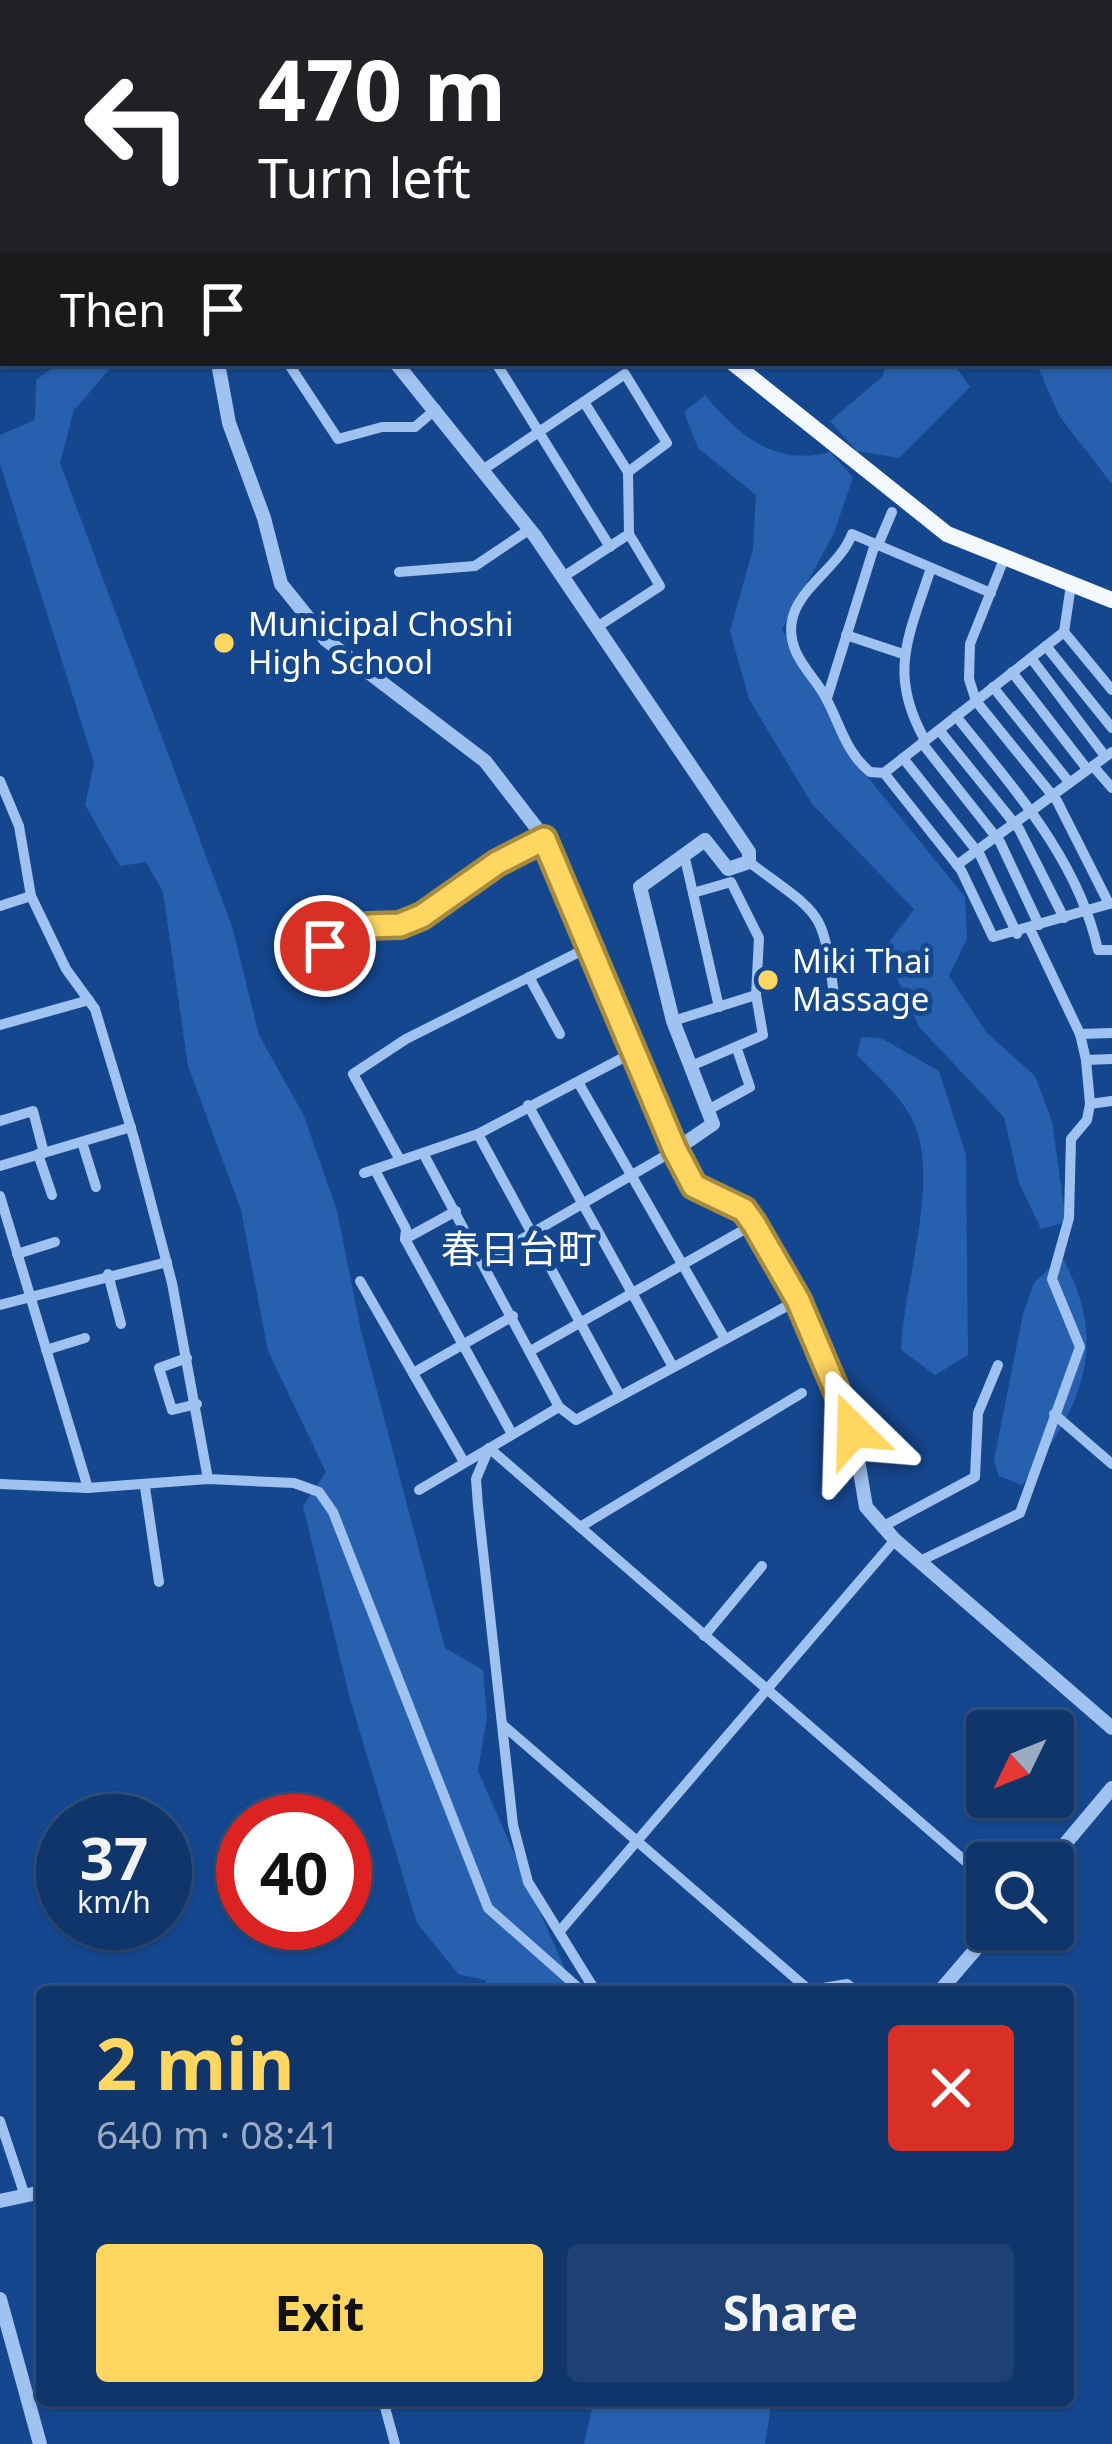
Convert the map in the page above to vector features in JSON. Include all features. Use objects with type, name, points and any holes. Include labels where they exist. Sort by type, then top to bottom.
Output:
[{"type":"highway","points":[[737,366],[825,432],[928,521],[1004,559],[1112,600]]},
{"type":"street","points":[[219,366],[229,423],[264,518],[278,579],[326,640],[485,761],[544,839],[694,1186],[744,1210],[798,1300],[853,1430],[866,1507],[895,1540],[1112,1728]]},
{"type":"street","points":[[290,366],[338,439],[382,427],[415,427],[436,409]]},
{"type":"street","points":[[399,366],[530,530],[749,852],[748,862]]},
{"type":"street","points":[[498,366],[610,547]]},
{"type":"street","points":[[484,469],[625,374],[667,442],[628,472]]},
{"type":"street","points":[[584,402],[628,472],[628,535],[660,586],[597,627]]},
{"type":"street","points":[[826,698],[876,545],[892,512]]},
{"type":"street","points":[[399,572],[475,566],[530,530]]},
{"type":"street","points":[[991,593],[852,534],[843,559],[821,572],[792,618],[799,658],[859,762],[870,772],[884,773],[1064,632],[1071,585]]},
{"type":"street","points":[[563,577],[628,535]]},
{"type":"street","points":[[884,773],[957,865],[994,937],[1110,904],[1050,796],[976,700],[965,660],[1004,559]]},
{"type":"street","points":[[920,1562],[1020,1513],[1079,1347],[1052,1279],[1069,1218],[1071,1139],[1087,1120],[1090,1104],[1079,1034],[1029,930],[993,837],[923,742],[904,689],[903,654],[931,568]]},
{"type":"street","points":[[1064,632],[1112,690]]},
{"type":"street","points":[[846,635],[903,654]]},
{"type":"street","points":[[1046,646],[1112,728]]},
{"type":"street","points":[[957,865],[1108,754],[1030,658]]},
{"type":"street","points":[[1012,673],[1112,788]]},
{"type":"street","points":[[993,687],[1069,782]]},
{"type":"street","points":[[956,716],[1030,810],[1086,912],[1098,950],[1112,950]]},
{"type":"street","points":[[939,730],[1013,822],[1064,918]]},
{"type":"street","points":[[903,758],[1029,930]]},
{"type":"street","points":[[0,781],[19,826],[32,896],[66,969],[89,1000],[130,1127],[167,1262],[208,1479]]},
{"type":"street","points":[[325,946],[367,926],[400,925],[422,916],[497,863],[544,839]]},
{"type":"street","points":[[484,1261],[713,1124],[674,1021],[640,887],[705,840],[728,869],[748,862]]},
{"type":"street","points":[[684,854],[719,1007]]},
{"type":"street","points":[[748,862],[819,916],[828,940],[835,1002]]},
{"type":"street","points":[[692,1066],[764,1035],[756,995],[758,938],[731,883],[693,893]]},
{"type":"street","points":[[0,906],[32,896]]},
{"type":"street","points":[[400,1160],[353,1074],[406,1040],[591,946]]},
{"type":"street","points":[[529,977],[560,1034]]},
{"type":"street","points":[[674,1021],[756,995]]},
{"type":"street","points":[[0,1025],[89,1000]]},
{"type":"street","points":[[1079,1034],[1112,1034]]},
{"type":"street","points":[[708,1110],[750,1087],[737,1049]]},
{"type":"street","points":[[512,1434],[405,1239],[406,1229],[370,1172],[478,1134],[634,1052]]},
{"type":"street","points":[[1085,1060],[1112,1059]]},
{"type":"street","points":[[578,1082],[725,1339]]},
{"type":"street","points":[[1090,1104],[1112,1101]]},
{"type":"street","points":[[528,1106],[673,1367]]},
{"type":"street","points":[[0,1121],[33,1112],[52,1195]]},
{"type":"street","points":[[0,1166],[130,1127]]},
{"type":"street","points":[[478,1134],[620,1396]]},
{"type":"street","points":[[82,1142],[97,1187]]},
{"type":"street","points":[[424,1153],[559,1407],[576,1420],[798,1300]]},
{"type":"street","points":[[0,1196],[88,1487]]},
{"type":"street","points":[[405,1239],[456,1211]]},
{"type":"street","points":[[532,1350],[754,1224]]},
{"type":"street","points":[[17,1254],[55,1242]]},
{"type":"street","points":[[0,1306],[167,1262]]},
{"type":"street","points":[[108,1274],[121,1324]]},
{"type":"street","points":[[360,1281],[464,1462]]},
{"type":"street","points":[[412,1373],[513,1316]]},
{"type":"street","points":[[46,1350],[86,1338]]},
{"type":"street","points":[[187,1358],[159,1368],[172,1410],[197,1404]]},
{"type":"street","points":[[882,1527],[975,1477],[978,1413],[998,1365]]},
{"type":"street","points":[[580,1527],[802,1393]]},
{"type":"street","points":[[418,1490],[559,1407]]},
{"type":"street","points":[[1054,1414],[1112,1464]]},
{"type":"street","points":[[489,1448],[966,1862]]},
{"type":"street","points":[[489,1448],[476,1479],[513,1825],[528,1882],[592,1986]]},
{"type":"street","points":[[0,1484],[145,1487],[208,1479],[294,1483],[319,1492],[333,1512],[488,1908],[577,1986]]},
{"type":"street","points":[[145,1487],[159,1582]]},
{"type":"street","points":[[559,1932],[895,1540]]},
{"type":"street","points":[[704,1636],[762,1566]]},
{"type":"street","points":[[503,1725],[798,1986]]},
{"type":"street","points":[[1066,1842],[1112,1788]]},
{"type":"street","points":[[944,1986],[975,1950]]},
{"type":"street","points":[[0,2121],[25,2196]]},
{"type":"street","points":[[0,2200],[36,2193]]},
{"type":"street","points":[[0,2299],[40,2444]]},
{"type":"street","points":[[384,2406],[395,2444]]},
{"type":"shaded area","points":[[55,366],[112,366],[74,410],[60,463],[232,926],[259,1035],[304,1116],[337,1211],[361,1331],[445,1648],[483,1670],[487,1716],[478,1771],[572,1986],[488,1986],[485,1980],[458,1974],[417,1923],[350,1699],[303,1506],[326,1472],[268,1351],[241,1210],[188,1066],[163,892],[146,862],[120,866],[85,805],[94,763],[0,464],[0,435],[35,420],[36,380]]},
{"type":"shaded area","points":[[885,366],[955,366],[970,387],[899,458],[857,451],[830,421],[882,377]]},
{"type":"shaded area","points":[[1037,366],[1112,366],[1112,484],[1060,417]]},
{"type":"shaded area","points":[[705,395],[759,444],[792,455],[830,452],[853,477],[834,533],[782,629],[862,770],[965,897],[967,938],[949,976],[987,1033],[1035,1076],[1052,1121],[1066,1222],[1041,1229],[1019,1183],[1004,1117],[919,1027],[884,949],[914,909],[812,804],[749,699],[730,631],[753,549],[756,495],[698,448],[684,412]]},
{"type":"shaded area","points":[[861,1037],[881,1038],[939,1071],[966,1155],[968,1355],[935,1375],[901,1350],[922,1200],[920,1143],[901,1102],[857,1055]]},
{"type":"shaded area","points":[[1062,1257],[1085,1320],[1082,1377],[1059,1431],[1022,1485],[999,1476],[994,1460],[1023,1314],[1034,1283]]},
{"type":"shaded area","points":[[593,2406],[771,2406],[765,2444],[584,2444]]},
{"type":"place","name":"Municipal Choshi High School","points":[[224,643]]},
{"type":"place","name":"Miki Thai Massage","points":[[768,980]]},
{"type":"district","name":"春日台町","points":[[519,1249]]},
{"type":"route","points":[[325,946],[367,926],[400,925],[422,916],[497,863],[544,839],[675,1150],[694,1186],[744,1210],[754,1224],[798,1300],[853,1430]]}]
